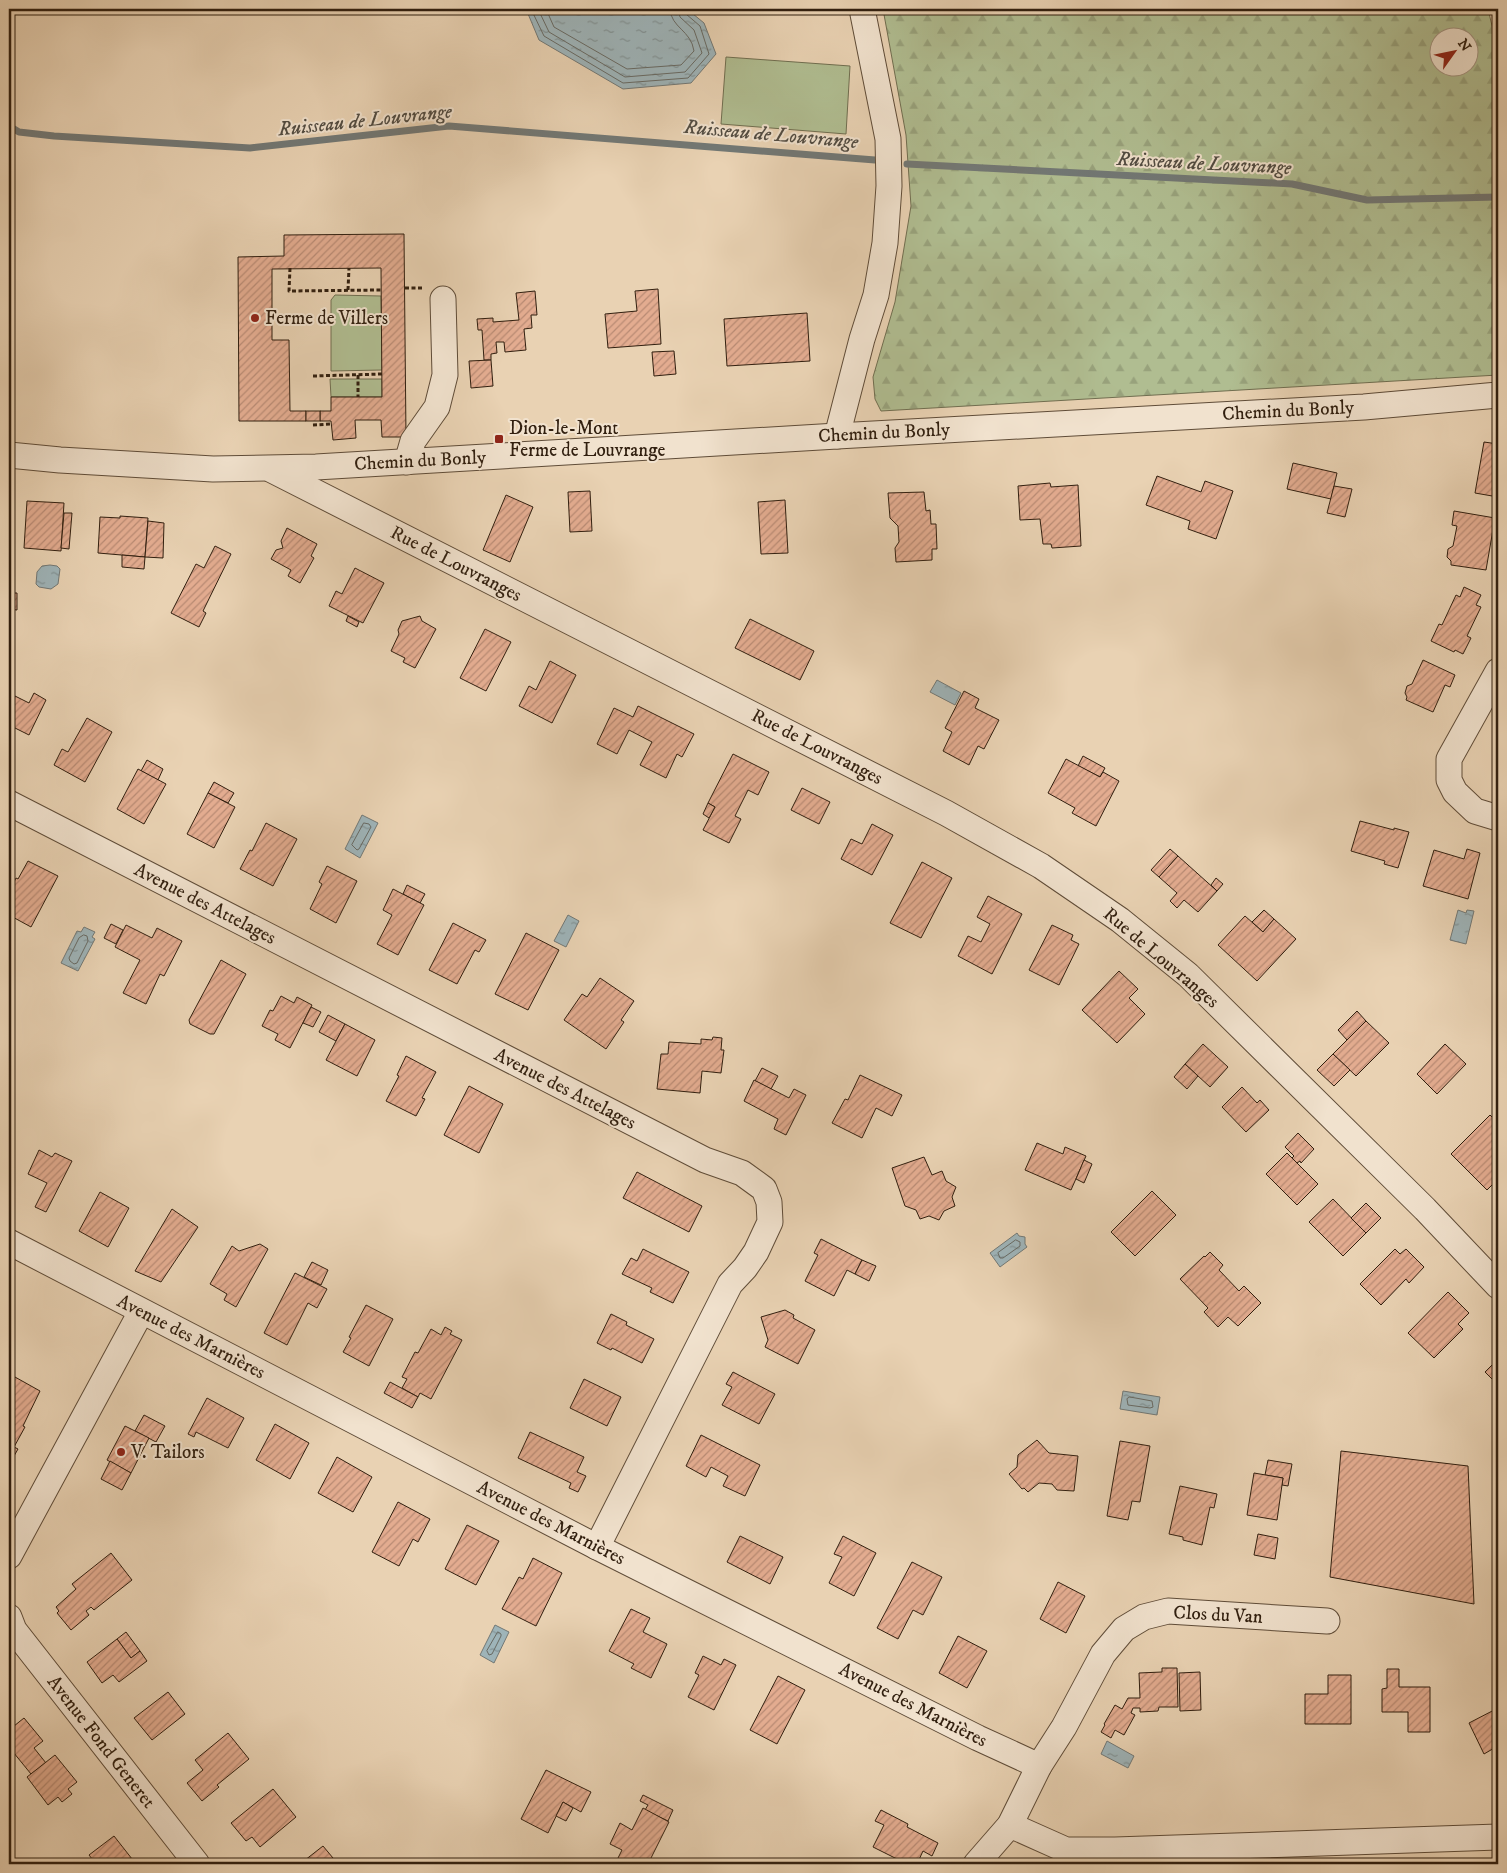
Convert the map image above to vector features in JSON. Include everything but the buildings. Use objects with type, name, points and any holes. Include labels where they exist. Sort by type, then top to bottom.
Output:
[{"type":"street","points":[[837,436],[862,339],[876,295],[885,243],[889,186],[888,140],[862,9]]},
{"type":"street","points":[[407,462],[414,441],[438,407],[445,375],[443,299]]},
{"type":"street","name":"Chemin du Bonly","points":[[270,469],[1364,407],[1498,395]]},
{"type":"street","name":"Rue de Louvranges","points":[[9,455],[156,466],[270,469],[946,812],[1041,866],[1120,920],[1188,975],[1425,1209],[1498,1286]]},
{"type":"street","points":[[1498,671],[1449,759],[1449,780],[1455,792],[1475,812],[1498,818]]},
{"type":"street","name":"Avenue des Attelages","points":[[9,803],[705,1160],[742,1173],[764,1189],[769,1202],[770,1222],[756,1252],[745,1268],[730,1284],[597,1547]]},
{"type":"street","name":"Avenue des Marnières","points":[[9,1242],[597,1547],[978,1738],[1039,1766]]},
{"type":"street","points":[[9,1556],[141,1312]]},
{"type":"street","name":"Clos du Van","points":[[1039,1766],[1064,1727],[1103,1654],[1124,1628],[1144,1617],[1168,1611],[1327,1621]]},
{"type":"street","name":"Avenue Fond Generet","points":[[9,1617],[14,1630],[197,1864]]},
{"type":"street","points":[[976,1864],[1010,1825],[1039,1766]]},
{"type":"street","points":[[1010,1825],[1066,1850],[1498,1837]]},
{"type":"path","points":[[290,268],[290,291],[381,290]]},
{"type":"path","points":[[348,290],[349,268]]},
{"type":"path","points":[[313,376],[382,374]]},
{"type":"path","points":[[358,375],[358,397]]},
{"type":"path","points":[[313,425],[331,424]]},
{"type":"green space","points":[[883,9],[1488,9],[1498,51],[1498,375],[881,411],[875,399],[873,377],[895,302],[911,206],[906,135]]},
{"type":"green space","points":[[726,57],[850,66],[846,134],[721,124]]},
{"type":"green space","points":[[335,295],[381,296],[382,370],[331,371],[331,300]]},
{"type":"green space","points":[[330,379],[382,379],[382,397],[331,397]]},
{"type":"water","points":[[526,9],[687,9],[704,23],[716,54],[691,83],[623,89],[539,40]]},
{"type":"water","points":[[42,566],[57,566],[60,569],[58,584],[51,589],[39,587],[36,584],[37,572]]},
{"type":"water","points":[[937,680],[961,693],[955,705],[930,692]]},
{"type":"water","points":[[362,815],[378,823],[360,858],[345,849]]},
{"type":"water","points":[[1458,910],[1466,913],[1467,910],[1474,911],[1466,944],[1450,940]]},
{"type":"water","points":[[568,915],[579,921],[566,947],[554,941]]},
{"type":"water","points":[[84,927],[95,932],[92,937],[95,939],[78,971],[61,963],[77,931],[81,932]]},
{"type":"water","points":[[1017,1233],[1019,1236],[1025,1237],[1027,1247],[1000,1267],[990,1253]]},
{"type":"water","points":[[1123,1391],[1160,1397],[1157,1415],[1120,1409]]},
{"type":"water","points":[[495,1625],[509,1632],[494,1663],[480,1655]]},
{"type":"water","points":[[1107,1741],[1134,1756],[1128,1768],[1101,1754]]},
{"type":"waterway","name":"Ruisseau de Louvrange","points":[[9,126],[19,132],[54,136],[250,148],[449,126],[875,160]]},
{"type":"waterway","name":"Ruisseau de Louvrange","points":[[907,164],[1292,184],[1367,200],[1498,197]]},
{"type":"place","name":"Ferme de Villers","points":[[255,318]]},
{"type":"place","name":"Dion-le-Mont Ferme de Louvrange","points":[[499,439]]},
{"type":"place","name":"V. Tailors","points":[[121,1452]]}]
